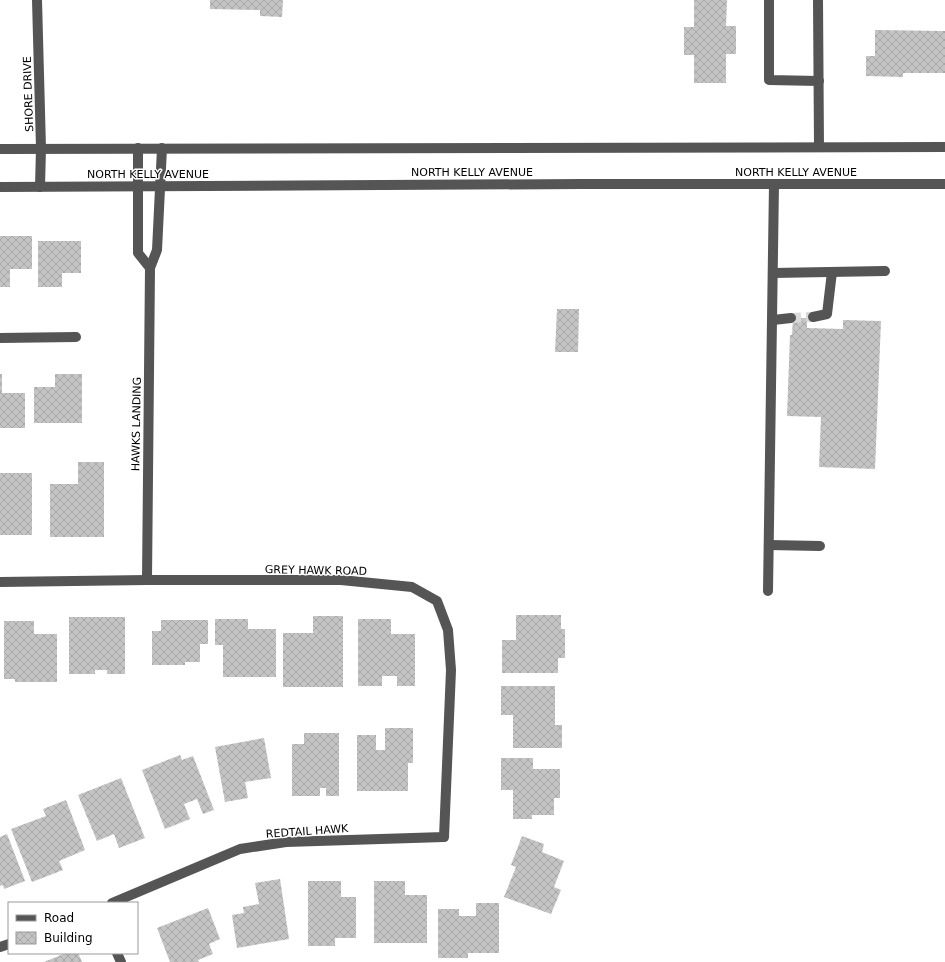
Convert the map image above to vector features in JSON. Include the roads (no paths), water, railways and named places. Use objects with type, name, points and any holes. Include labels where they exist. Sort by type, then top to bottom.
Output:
[{"type":"street","name":"SHORE DRIVE","points":[[37,0],[41,148],[40,187]]},
{"type":"street","points":[[769,0],[770,80],[819,81]]},
{"type":"street","points":[[818,0],[819,146]]},
{"type":"street","points":[[0,149],[819,146],[945,147]]},
{"type":"street","points":[[138,148],[138,253],[150,268]]},
{"type":"street","name":"HAWKS LANDING","points":[[147,580],[150,268],[157,250],[162,148]]},
{"type":"street","points":[[768,591],[774,184]]},
{"type":"street","name":"NORTH KELLY AVENUE","points":[[0,187],[945,184]]},
{"type":"street","points":[[773,273],[885,271]]},
{"type":"street","points":[[813,317],[827,314],[832,272]]},
{"type":"street","points":[[773,320],[791,318]]},
{"type":"street","points":[[0,338],[76,337]]},
{"type":"street","points":[[769,545],[820,546]]},
{"type":"street","name":"GREY HAWK ROAD","points":[[0,582],[341,580],[412,587],[437,601],[448,630],[451,670],[444,837]]},
{"type":"street","name":"REDTAIL HAWK","points":[[114,902],[240,849],[286,842],[444,837]]},
{"type":"tunnel","points":[[791,318],[813,317]]}]
